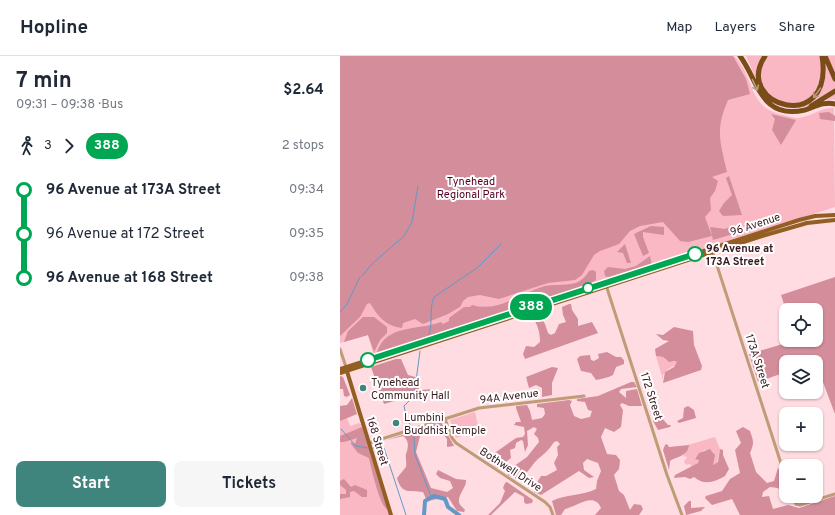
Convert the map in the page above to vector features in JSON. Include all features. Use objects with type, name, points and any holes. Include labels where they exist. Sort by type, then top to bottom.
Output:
[{"type":"highway","points":[[740,56],[758,91],[766,102],[774,107],[784,111],[803,110],[826,103],[835,104]]},
{"type":"highway","points":[[765,56],[760,71],[763,87],[776,102],[782,105],[795,106],[808,102],[820,90],[824,72],[822,56]]},
{"type":"highway","points":[[825,56],[835,79]]},
{"type":"highway","points":[[829,56],[835,71]]},
{"type":"highway","points":[[803,110],[835,91]]},
{"type":"main road","name":"96 Avenue","points":[[340,373],[346,369],[712,250],[799,220],[815,216],[835,215]]},
{"type":"main road","name":"96 Avenue","points":[[712,250],[806,223],[835,220]]},
{"type":"main road","name":"96 Avenue","points":[[340,369],[346,369]]},
{"type":"main road","name":"168 Street","points":[[346,369],[391,515]]},
{"type":"street","name":"173A Street","points":[[712,250],[780,459]]},
{"type":"street","name":"172 Street","points":[[606,284],[667,475],[682,515]]},
{"type":"street","name":"168 Street","points":[[340,349],[346,369]]},
{"type":"street","name":"94A Avenue","points":[[369,444],[483,407],[584,396]]},
{"type":"street","name":"Bothwell Drive","points":[[445,419],[452,438],[456,443],[545,502],[550,507],[553,515]]},
{"type":"street","points":[[823,498],[835,494]]},
{"type":"street","points":[[796,503],[800,505],[806,503]]},
{"type":"green space","name":"Tynehead Regional Park","points":[[340,56],[734,56],[741,64],[757,99],[763,106],[771,111],[798,118],[825,109],[834,108],[835,207],[374,356],[368,335],[340,343]]},
{"type":"green space","name":"Tynehead Regional Park","points":[[340,56],[733,56],[746,79],[750,94],[728,100],[721,120],[720,136],[727,172],[712,177],[718,181],[715,191],[710,198],[711,210],[705,217],[712,236],[688,242],[680,241],[663,222],[640,226],[630,231],[619,244],[600,251],[594,255],[582,275],[575,280],[548,283],[499,299],[480,295],[468,297],[463,301],[460,307],[448,314],[423,324],[415,319],[403,323],[402,328],[391,325],[383,320],[376,313],[370,303],[367,304],[360,317],[340,336]]},
{"type":"green space","points":[[746,56],[835,56],[835,100],[794,108],[782,107],[773,103],[766,97],[761,89]]},
{"type":"green space","points":[[829,112],[835,116],[835,121],[820,119],[819,113]]},
{"type":"green space","points":[[771,114],[796,120],[781,145],[772,130],[775,119]]},
{"type":"green space","points":[[729,176],[742,215],[723,216],[719,211],[732,195],[726,178]]},
{"type":"green space","points":[[651,226],[664,227],[664,235],[643,232],[643,237],[649,253],[643,256],[634,234]]},
{"type":"green space","points":[[710,227],[725,229],[730,227],[733,234],[713,240]]},
{"type":"green space","points":[[625,244],[631,263],[627,263],[623,253],[617,252]]},
{"type":"green space","points":[[650,256],[652,265],[608,277],[605,276],[604,271],[608,267],[625,269],[636,266]]},
{"type":"green space","points":[[593,270],[596,272],[596,280],[583,288],[378,355],[377,352],[382,343],[395,333],[441,322],[443,324],[449,321],[449,318],[464,307],[470,307],[472,305],[482,307],[491,306],[509,301],[545,286],[575,283],[583,279],[589,271]]},
{"type":"green space","points":[[835,277],[835,414],[823,382],[823,355],[779,355],[779,374],[758,382],[749,354],[779,345],[779,347],[823,347],[823,303],[784,303],[781,295]]},
{"type":"green space","points":[[571,304],[572,310],[578,319],[578,326],[592,322],[598,333],[525,359],[523,354],[526,346],[534,347],[540,342],[538,328],[533,318],[530,316],[531,314],[539,314],[548,333],[551,335],[555,333],[559,324],[566,322],[562,307]]},
{"type":"green space","points":[[363,317],[374,317],[387,327],[387,333],[380,340],[374,352],[368,335],[344,342],[348,331]]},
{"type":"green space","points":[[674,327],[693,331],[694,345],[702,366],[701,370],[663,383],[665,372],[674,367],[677,362],[669,362],[663,357],[656,356],[655,349],[669,341],[663,340],[656,334],[663,335]]},
{"type":"green space","points":[[607,352],[616,357],[621,357],[624,360],[624,364],[616,367],[613,375],[596,380],[591,373],[581,371],[577,359],[580,356],[590,355],[591,360],[594,361],[599,358],[598,354]]},
{"type":"green space","points":[[656,356],[677,362],[677,364],[668,369],[663,375],[663,380]]},
{"type":"green space","points":[[396,359],[401,359],[408,375],[419,378],[419,390],[436,389],[384,404],[371,367]]},
{"type":"green space","points":[[552,367],[558,368],[552,383],[552,395],[542,397],[542,388],[536,385],[529,388],[526,377]]},
{"type":"green space","points":[[340,376],[343,377],[350,395],[347,397],[344,396],[343,389],[340,389]]},
{"type":"green space","points":[[634,382],[637,387],[621,389],[619,392],[626,398],[626,391],[637,389],[642,406],[629,406],[622,403],[620,405],[623,410],[621,427],[614,432],[605,428],[601,437],[607,454],[616,455],[620,460],[619,469],[614,475],[619,491],[624,495],[630,510],[634,504],[641,505],[643,509],[639,515],[595,515],[601,508],[598,503],[589,500],[565,509],[561,515],[556,515],[552,501],[596,489],[601,471],[598,463],[587,459],[583,463],[584,470],[594,477],[589,478],[579,471],[541,495],[534,492],[534,487],[541,476],[546,476],[557,470],[554,463],[558,455],[557,447],[560,444],[557,441],[554,442],[535,461],[529,470],[520,478],[517,479],[508,475],[507,471],[527,457],[539,442],[538,438],[534,434],[537,429],[534,427],[527,431],[528,445],[525,452],[523,441],[521,440],[516,443],[515,448],[510,450],[511,458],[498,468],[486,459],[516,438],[523,437],[525,434],[524,427],[514,425],[516,422],[521,422],[516,406],[527,405],[532,420],[542,418],[545,414],[544,408],[537,407],[537,404],[569,400],[572,401],[570,405],[574,416],[581,419],[590,417],[592,411],[588,410],[585,402],[577,401],[577,399],[598,396]]},
{"type":"green space","points":[[352,398],[357,414],[340,421],[340,406],[347,405]]},
{"type":"green space","points":[[688,406],[694,410],[696,418],[679,423],[677,421],[683,418],[684,408]]},
{"type":"green space","points":[[475,412],[479,430],[456,438],[450,420]]},
{"type":"green space","points":[[661,417],[668,425],[671,425],[670,427],[658,430],[653,421],[654,419]]},
{"type":"green space","points":[[347,418],[350,426],[359,423],[362,425],[361,427],[390,515],[340,515],[340,420]]},
{"type":"green space","points":[[441,422],[454,446],[447,447],[447,439],[442,433],[431,432],[420,436],[416,452],[431,488],[447,492],[453,488],[450,481],[440,478],[436,474],[438,470],[456,479],[466,480],[459,499],[460,504],[465,510],[464,512],[457,511],[448,497],[427,501],[423,492],[407,491],[401,487],[397,478],[406,467],[408,442],[403,436],[387,440]]},
{"type":"green space","points":[[362,427],[387,509],[384,506],[379,494],[369,458],[358,453],[351,444],[351,442],[355,444],[357,438],[340,442],[340,436]]},
{"type":"green space","points":[[743,427],[750,431],[753,445],[750,453],[756,472],[767,483],[774,481],[778,468],[779,470],[779,490],[778,488],[770,487],[763,492],[762,497],[769,496],[773,509],[788,505],[799,508],[814,503],[823,503],[823,500],[835,496],[835,515],[740,515],[732,499],[712,505],[705,498],[706,496],[722,491],[730,479],[740,473],[735,450],[741,443],[736,431]]},
{"type":"green space","points":[[715,437],[720,449],[717,463],[712,465],[714,453],[711,450],[704,450],[695,458],[699,460],[698,463],[692,467],[690,464],[686,465],[684,462],[687,457],[683,456],[689,448],[688,445]]},
{"type":"green space","points":[[667,444],[669,447],[689,445],[685,454],[670,461],[669,470],[663,450]]},
{"type":"green space","points":[[710,449],[715,455],[713,465],[718,462],[720,449],[723,450],[723,455],[729,469],[725,476],[713,482],[697,480],[694,477],[690,479],[685,477],[674,478],[675,475],[698,463],[699,460],[695,459],[699,453]]},
{"type":"green space","points":[[344,479],[351,487],[355,485],[367,490],[367,497],[362,497],[354,491],[350,492],[350,497],[340,499],[340,494],[346,494],[346,490],[340,485],[340,481]]},
{"type":"green space","points":[[507,482],[533,500],[532,503],[526,504],[524,502],[524,497],[515,492],[491,515],[488,515],[500,503],[505,491],[503,488]]},
{"type":"green space","points":[[691,501],[691,508],[705,507],[701,511],[686,515],[684,506]]},
{"type":"waterway","points":[[362,276],[373,263],[404,236],[412,222],[418,186]]},
{"type":"waterway","points":[[429,335],[434,297],[477,268],[501,244]]},
{"type":"waterway","points":[[340,312],[347,304],[360,277]]},
{"type":"waterway","points":[[411,426],[407,420],[404,406],[414,396],[420,351]]},
{"type":"waterway","points":[[341,429],[356,446],[368,448]]},
{"type":"waterway","points":[[414,437],[415,455],[431,496]]},
{"type":"waterway","points":[[373,448],[384,448],[406,515]]},
{"type":"waterway","points":[[424,515],[425,501],[434,496],[445,499],[448,507],[459,515]]},
{"type":"bus line","name":"388","points":[[368,360],[695,254]]},
{"type":"place","name":"96 Avenue at 173A Street","points":[[695,254]]},
{"type":"place","name":"Tynehead Community Hall","points":[[363,388]]},
{"type":"place","name":"Lumbini Buddhist Temple","points":[[396,423]]}]
